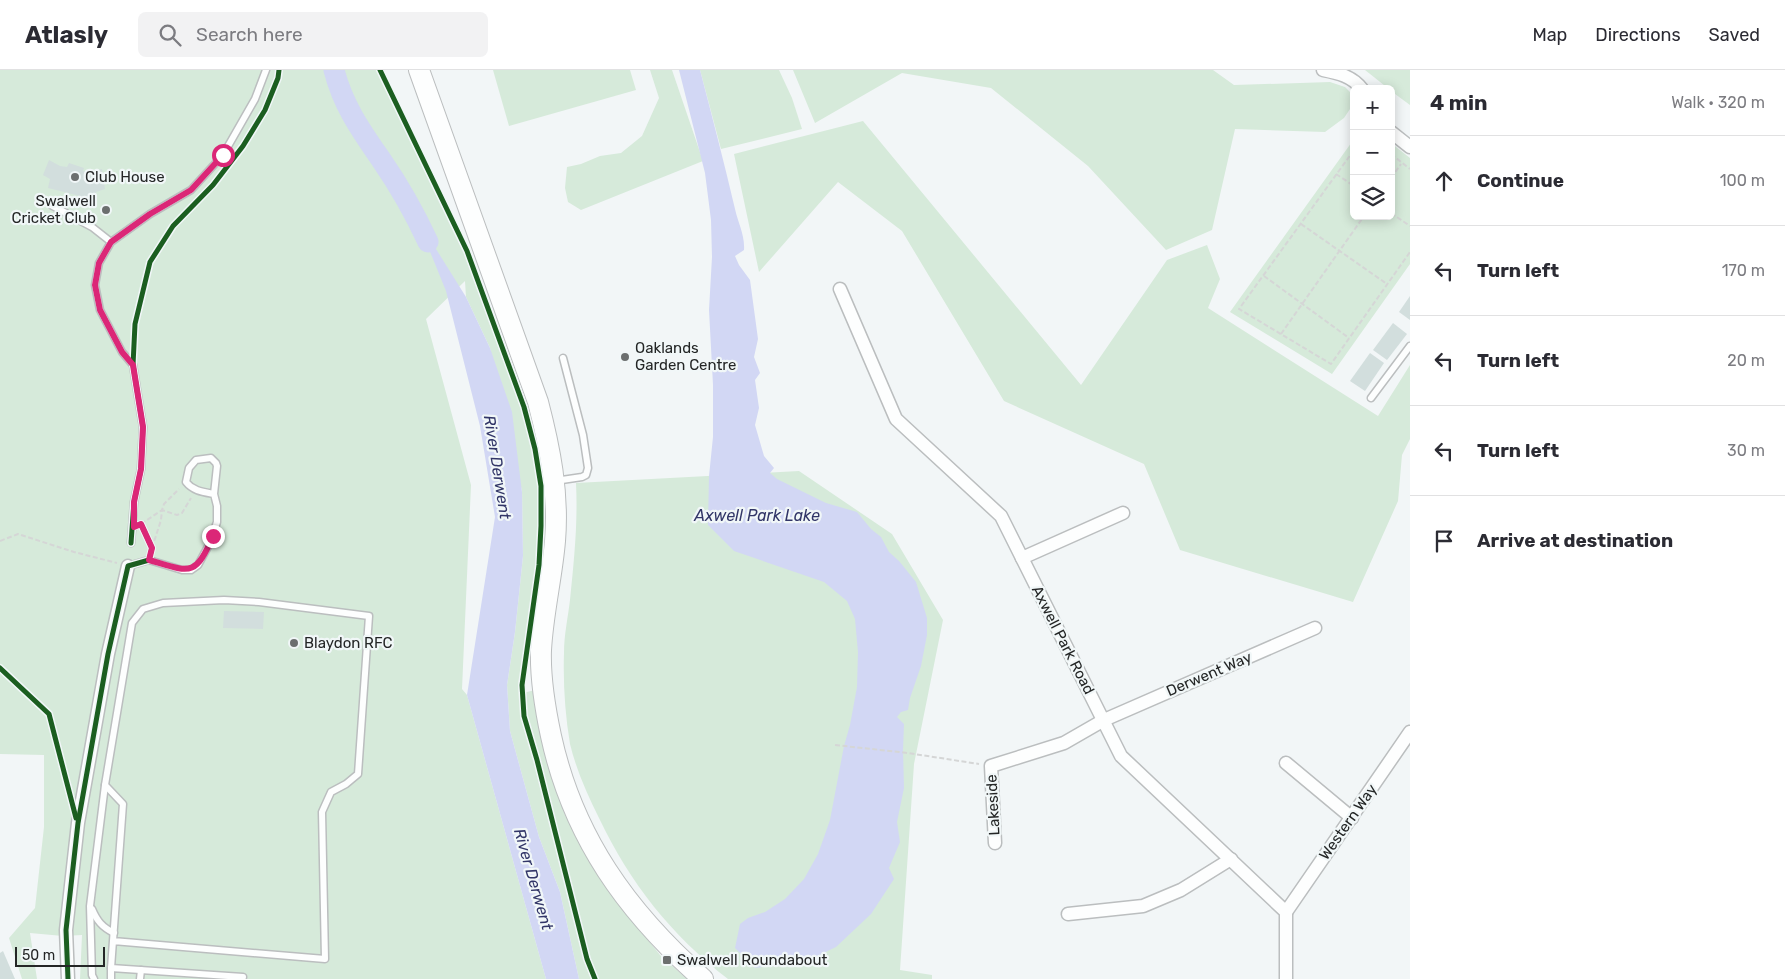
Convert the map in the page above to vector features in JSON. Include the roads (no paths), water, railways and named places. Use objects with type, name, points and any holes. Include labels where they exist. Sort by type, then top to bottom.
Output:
[{"type":"main road","points":[[419,70],[538,402],[548,441],[554,481],[555,541],[542,634],[541,665],[547,721],[562,777],[572,807],[591,846],[621,891],[657,936],[704,979]]},
{"type":"street","points":[[1323,70],[1340,73],[1359,85]]},
{"type":"street","points":[[1395,135],[1410,147]]},
{"type":"street","name":"Axwell Park Road","points":[[840,289],[896,419],[1001,516],[1121,756],[1286,912]]},
{"type":"street","points":[[1022,558],[1123,513]]},
{"type":"street","points":[[68,979],[66,930],[78,823],[108,654],[128,566]]},
{"type":"street","name":"Derwent Way","points":[[991,766],[1064,743],[1104,720],[1315,628]]},
{"type":"street","name":"Western Way","points":[[1286,912],[1410,732]]},
{"type":"street","points":[[1286,763],[1352,818]]},
{"type":"street","name":"Lakeside","points":[[991,766],[995,843]]},
{"type":"street","points":[[1068,914],[1143,906],[1181,890],[1231,860]]},
{"type":"street","points":[[1286,912],[1286,979]]},
{"type":"lane","points":[[131,543],[134,527],[134,502],[141,469],[143,427],[133,365],[122,352],[100,310],[95,285],[99,263],[111,242],[150,214],[191,190],[223,155],[255,99],[266,70]]},
{"type":"lane","points":[[51,205],[92,227],[111,242]]},
{"type":"lane","points":[[1371,398],[1410,346]]},
{"type":"lane","points":[[554,481],[582,477],[586,475],[588,468],[583,435],[563,358]]},
{"type":"lane","points":[[128,566],[149,560],[182,570],[191,570],[198,565],[210,543],[217,522],[217,506],[214,494],[217,466],[211,458],[196,460],[187,474],[186,482],[195,490],[214,494]]},
{"type":"lane","points":[[94,979],[92,975],[90,906],[104,785],[132,623],[143,609],[164,603],[224,600],[259,602],[369,616],[358,774],[346,784],[330,792],[322,812],[325,959],[113,941]]},
{"type":"lane","points":[[104,785],[122,804],[111,979]]},
{"type":"lane","points":[[90,906],[98,922],[114,932]]},
{"type":"lane","points":[[111,968],[243,977]]},
{"type":"lane","points":[[140,979],[141,970]]},
{"type":"water","name":"Axwell Park Lake","points":[[679,70],[700,70],[742,234],[744,250],[735,256],[750,280],[758,339],[754,357],[760,373],[755,380],[759,408],[755,425],[764,456],[774,468],[770,473],[777,479],[826,503],[857,512],[871,529],[881,537],[889,552],[916,582],[927,618],[927,635],[921,666],[908,710],[901,712],[897,717],[904,724],[904,788],[897,822],[900,842],[889,868],[894,879],[871,914],[836,947],[815,957],[797,962],[755,968],[735,948],[740,924],[748,918],[765,912],[785,899],[804,879],[818,854],[830,820],[844,746],[850,725],[857,687],[858,652],[855,619],[847,601],[824,582],[734,551],[708,525],[709,476],[713,437],[713,385],[709,310],[712,257],[711,220],[705,173]]},
{"type":"water","points":[[416,217],[466,297],[490,348],[512,412],[522,492],[523,556],[507,685],[510,731],[539,837],[560,892],[579,979],[546,979],[467,695],[495,517],[480,426],[446,291]]},
{"type":"waterway","name":"River Derwent","points":[[334,70],[342,95],[360,129],[389,171],[428,242]]},
{"type":"place","name":"Club House","points":[[75,177]]},
{"type":"place","name":"Swalwell Cricket Club","points":[[106,210]]},
{"type":"place","name":"Oaklands Garden Centre","points":[[625,357]]},
{"type":"place","name":"Blaydon RFC","points":[[294,643]]},
{"type":"place","name":"Swalwell Roundabout","points":[[667,960]]}]
